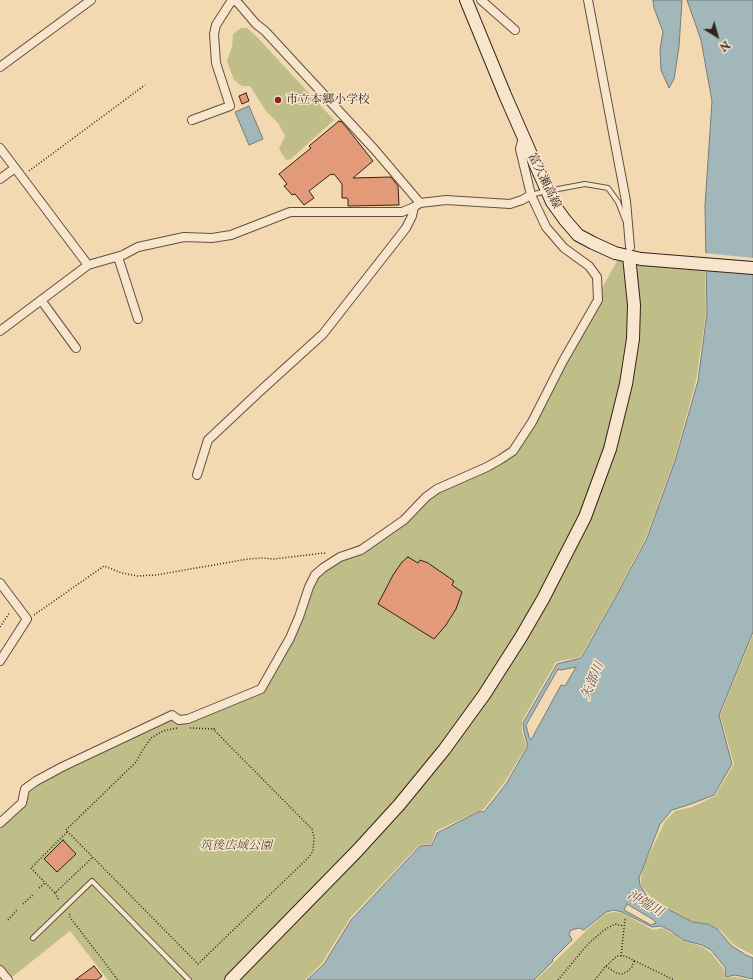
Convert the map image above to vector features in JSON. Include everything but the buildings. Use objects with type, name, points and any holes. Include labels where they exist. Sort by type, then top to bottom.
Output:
[{"type":"street","points":[[0,67],[91,0]]},
{"type":"street","points":[[192,120],[230,106],[216,63],[214,34],[216,25],[233,0],[239,4],[256,24],[265,31],[375,150],[417,205]]},
{"type":"street","name":"富久瀬高線","points":[[466,0],[523,137],[552,202],[570,227],[578,235],[616,253],[753,268]]},
{"type":"street","points":[[481,0],[515,30]]},
{"type":"street","points":[[231,980],[357,851],[399,805],[439,757],[484,695],[544,599],[585,517],[610,449],[626,384],[633,339],[633,254],[626,201],[588,0]]},
{"type":"street","points":[[0,823],[22,803],[25,789],[36,781],[62,767],[172,715],[179,720],[188,719],[261,689],[290,638],[309,587],[316,575],[323,568],[340,557],[361,550],[404,520],[426,497],[437,489],[487,467],[513,451],[532,422],[563,360],[598,300],[597,277],[589,266],[564,248],[546,227],[531,195],[520,149],[523,137]]},
{"type":"street","points":[[0,148],[88,265]]},
{"type":"street","points":[[0,179],[15,168]]},
{"type":"street","points":[[0,331],[88,265],[123,256],[138,247],[184,237],[212,238],[231,235],[290,212],[402,212],[417,205],[446,200],[510,204],[531,195]]},
{"type":"street","points":[[197,475],[208,440],[322,334],[406,228],[417,205]]},
{"type":"street","points":[[118,257],[138,319]]},
{"type":"street","points":[[41,300],[76,348]]},
{"type":"street","points":[[0,583],[27,619],[0,661]]},
{"type":"street","points":[[0,970],[8,980]]},
{"type":"lane","points":[[558,190],[585,184],[608,188],[618,202],[629,231]]},
{"type":"lane","points":[[531,195],[542,192]]},
{"type":"lane","points":[[33,938],[92,881],[189,980]]},
{"type":"path","points":[[22,177],[145,85]]},
{"type":"path","points":[[27,619],[104,566],[122,573],[137,576],[156,575],[248,559],[274,559],[324,553],[340,557]]},
{"type":"path","points":[[0,627],[16,605]]},
{"type":"path","points":[[59,900],[56,893],[31,868],[68,832],[66,830],[136,762],[151,738],[163,731],[180,728]]},
{"type":"path","points":[[186,728],[217,729]]},
{"type":"path","points":[[68,832],[198,964],[309,857],[313,851],[314,837],[312,829],[213,729]]},
{"type":"path","points":[[56,893],[93,857]]},
{"type":"path","points":[[40,888],[45,883]]},
{"type":"path","points":[[23,904],[34,894]]},
{"type":"path","points":[[8,920],[17,910]]},
{"type":"path","points":[[70,914],[69,916],[118,980]]},
{"type":"path","points":[[621,956],[625,919]]},
{"type":"path","points":[[558,980],[588,944],[604,930],[615,924],[624,926]]},
{"type":"path","points":[[595,980],[616,956],[625,956],[674,980]]},
{"type":"path","points":[[606,966],[616,973],[622,974],[632,967],[634,961]]},
{"type":"path","points":[[598,977],[601,980]]},
{"type":"green space","points":[[241,28],[247,28],[257,37],[334,120],[291,159],[286,160],[279,149],[285,136],[278,123],[266,111],[250,86],[242,86],[234,80],[227,61],[232,47],[233,34]]},
{"type":"green space","name":"筑後広域公園","points":[[617,261],[705,271],[706,313],[696,381],[674,461],[646,537],[613,600],[580,657],[556,662],[522,721],[522,732],[527,746],[504,783],[483,810],[436,831],[431,844],[419,845],[350,918],[322,963],[305,980],[108,980],[70,931],[11,978],[0,965],[0,828],[25,803],[27,793],[30,789],[63,769],[169,719],[182,723],[257,693],[307,601],[320,573],[337,561],[351,548],[365,542],[399,519],[430,489],[495,461],[514,445]]},
{"type":"green space","points":[[753,635],[753,955],[734,945],[721,931],[713,926],[707,923],[694,922],[653,900],[641,885],[641,879],[643,868],[665,821],[675,811],[692,807],[715,796],[734,764],[720,715]]},
{"type":"green space","points":[[613,912],[622,913],[653,930],[662,928],[676,935],[681,940],[703,947],[712,954],[723,968],[726,978],[735,977],[751,980],[536,980],[590,927],[605,914]]},
{"type":"water","points":[[653,0],[682,0],[679,47],[674,79],[669,88],[661,70],[660,49],[663,32],[654,8]]},
{"type":"water","points":[[687,0],[753,0],[753,632],[719,715],[732,764],[714,795],[672,810],[660,824],[639,878],[640,885],[652,901],[693,922],[708,924],[717,929],[732,946],[753,958],[753,979],[735,975],[726,977],[725,967],[711,950],[702,945],[683,940],[661,926],[652,927],[622,912],[614,910],[606,912],[584,930],[579,928],[571,930],[569,934],[572,940],[534,980],[307,980],[324,964],[351,920],[420,846],[432,845],[437,833],[480,811],[484,812],[506,784],[528,746],[523,723],[557,664],[581,658],[647,538],[675,461],[698,381],[707,313],[705,206],[712,101],[701,40]],"holes":[[[576,667],[565,686],[561,685],[531,740],[526,725],[558,669],[561,670]],[[627,904],[654,920],[656,923],[651,925],[624,910]]]},
{"type":"water","points":[[249,106],[263,139],[249,145],[235,112]]},
{"type":"pier","points":[[704,253],[753,258],[753,261],[704,257]]},
{"type":"place","name":"市立本郷小学校","points":[[278,100]]},
{"type":"water label","name":"矢部川","points":[[593,681]]},
{"type":"water label","name":"沖端川","points":[[645,904]]}]
